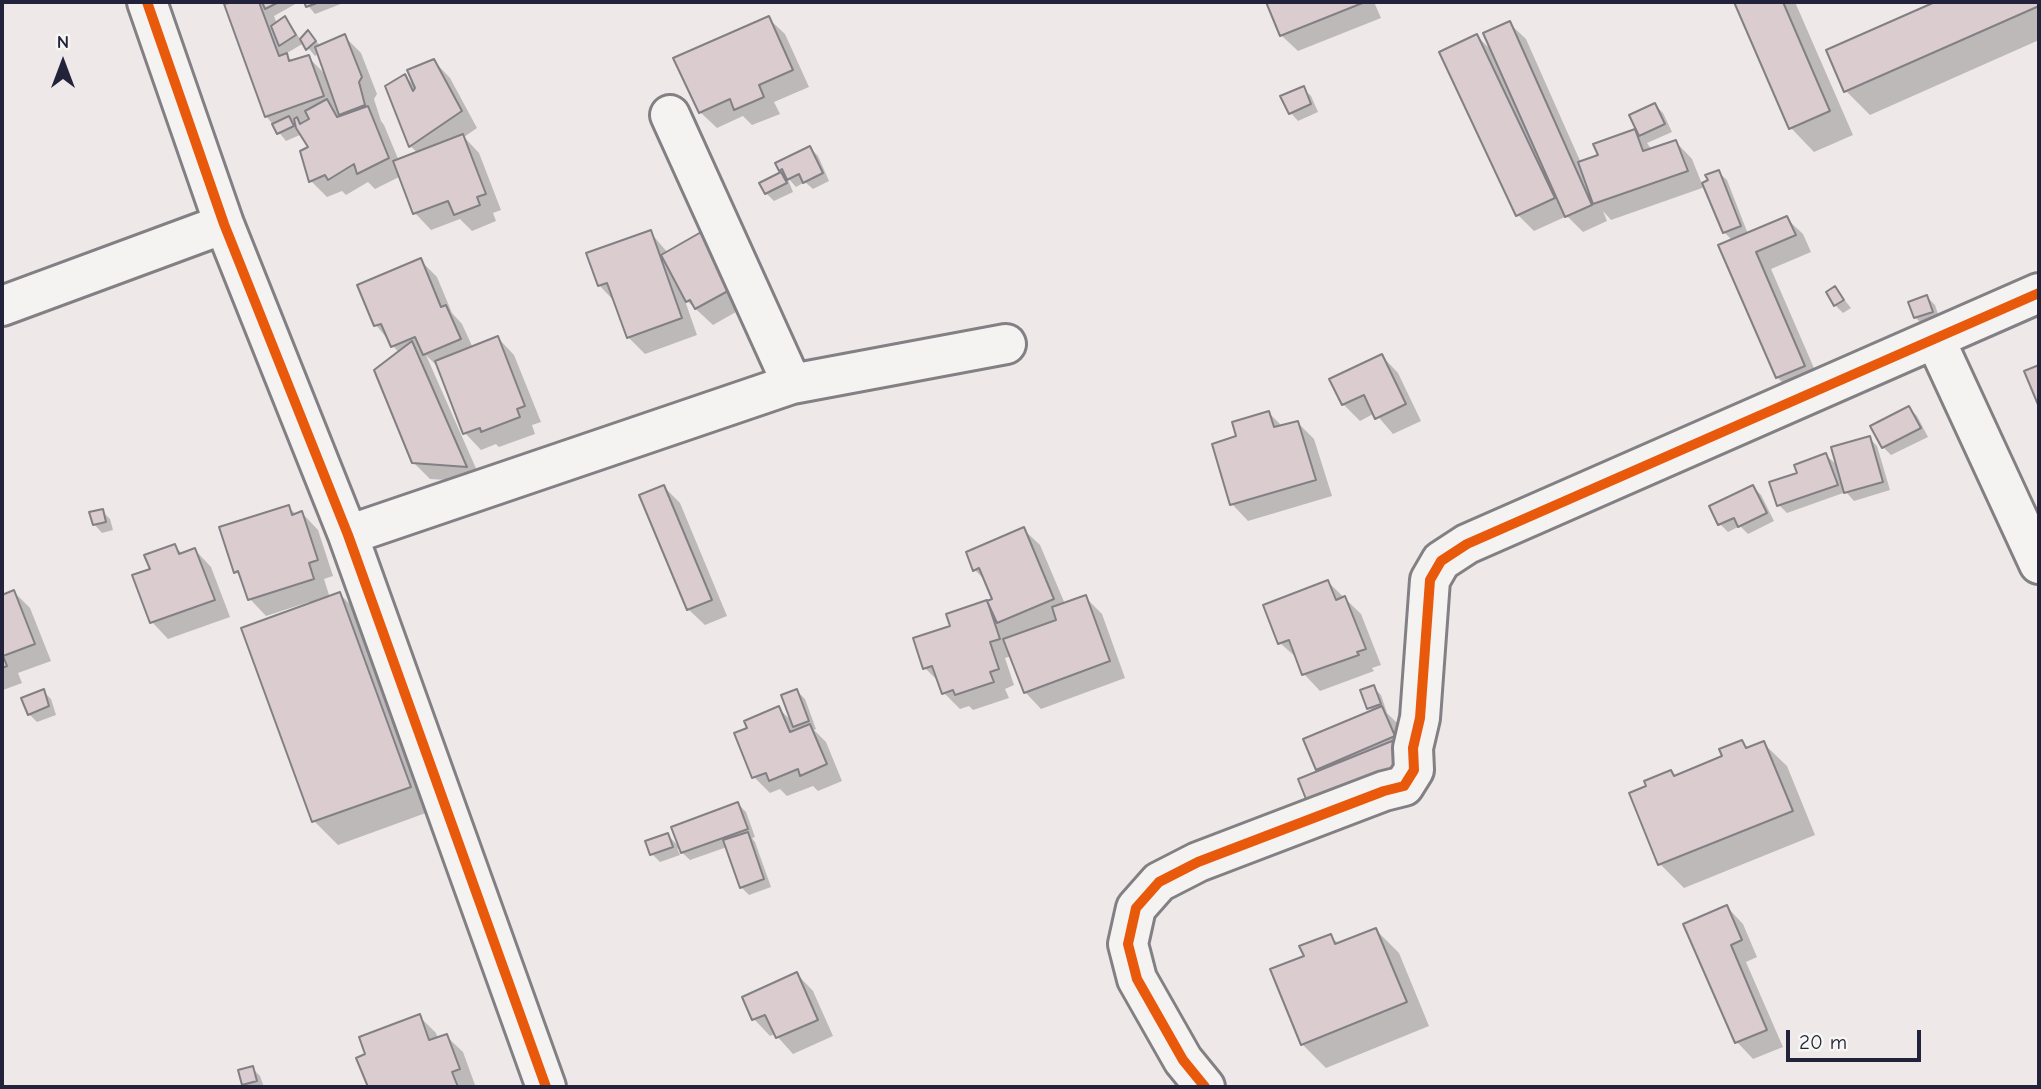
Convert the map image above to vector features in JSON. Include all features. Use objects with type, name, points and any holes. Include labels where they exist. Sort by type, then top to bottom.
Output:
[{"type":"street","points":[[147,2],[224,224],[348,535],[546,1087]]},
{"type":"street","points":[[670,115],[792,384]]},
{"type":"street","points":[[2,306],[224,224]]},
{"type":"street","points":[[1205,1087],[1183,1060],[1137,979],[1128,944],[1136,908],[1159,882],[1198,862],[1384,791],[1404,786],[1414,770],[1413,748],[1420,718],[1430,580],[1441,561],[1467,544],[2039,293]]},
{"type":"street","points":[[1935,339],[2039,564]]},
{"type":"street","points":[[348,535],[792,384],[1006,344]]},
{"type":"building","points":[[259,2],[279,56],[287,53],[289,61],[309,55],[324,96],[265,117],[224,4]]},
{"type":"building","points":[[262,2],[279,2],[265,9]]},
{"type":"building","points":[[304,2],[320,2],[306,7]]},
{"type":"building","points":[[1266,2],[1365,2],[1280,36]]},
{"type":"building","points":[[1734,2],[1783,2],[1830,111],[1789,129]]},
{"type":"building","points":[[1935,2],[2039,2],[2039,6],[1844,92],[1826,50]]},
{"type":"building","points":[[285,16],[296,35],[279,46],[271,26]]},
{"type":"building","points":[[769,16],[793,70],[759,85],[764,97],[734,110],[730,99],[699,113],[673,58]]},
{"type":"building","points":[[1510,21],[1592,205],[1565,217],[1483,33]]},
{"type":"building","points":[[308,30],[316,41],[306,50],[300,39]]},
{"type":"building","points":[[345,34],[362,77],[359,82],[365,105],[339,115],[315,47]]},
{"type":"building","points":[[1477,34],[1555,198],[1516,216],[1439,52]]},
{"type":"building","points":[[434,59],[462,111],[409,147],[385,86],[405,74],[413,91],[415,88],[407,70]]},
{"type":"building","points":[[1304,86],[1311,104],[1289,114],[1280,96]]},
{"type":"building","points":[[327,99],[337,117],[368,106],[389,158],[357,174],[354,164],[328,180],[325,175],[309,182],[300,151],[308,147],[296,128],[294,119],[297,117],[300,124],[309,119],[305,111]]},
{"type":"building","points":[[1655,103],[1665,124],[1639,136],[1629,115]]},
{"type":"building","points":[[289,116],[294,126],[277,134],[272,124]]},
{"type":"building","points":[[1635,129],[1643,151],[1676,140],[1688,171],[1593,204],[1578,162],[1598,155],[1593,144]]},
{"type":"building","points":[[463,134],[486,194],[477,197],[480,205],[454,215],[448,201],[413,214],[393,161]]},
{"type":"building","points":[[810,146],[823,173],[803,183],[799,174],[787,180],[782,169],[779,171],[775,163]]},
{"type":"building","points":[[1719,170],[1741,226],[1723,233],[1702,183],[1708,180],[1705,175]]},
{"type":"building","points":[[781,172],[787,183],[765,194],[759,183]]},
{"type":"building","points":[[1787,216],[1796,235],[1756,252],[1805,366],[1776,378],[1718,245]]},
{"type":"building","points":[[651,230],[682,318],[627,338],[607,283],[598,286],[586,253]]},
{"type":"building","points":[[703,231],[731,282],[725,286],[728,291],[695,309],[690,300],[686,302],[661,255]]},
{"type":"building","points":[[421,258],[441,307],[446,305],[461,339],[423,355],[415,337],[391,347],[381,324],[374,326],[357,285]]},
{"type":"building","points":[[1835,286],[1844,300],[1834,306],[1826,292]]},
{"type":"building","points":[[1927,295],[1933,312],[1914,318],[1908,302]]},
{"type":"building","points":[[498,336],[525,406],[517,409],[520,417],[481,432],[480,428],[463,434],[435,361]]},
{"type":"building","points":[[412,341],[467,467],[412,463],[374,370]]},
{"type":"building","points":[[1382,354],[1406,404],[1375,419],[1364,395],[1342,405],[1329,379]]},
{"type":"building","points":[[2039,365],[2039,407],[2024,371]]},
{"type":"building","points":[[1909,406],[1921,428],[1882,448],[1870,426]]},
{"type":"building","points":[[1269,411],[1274,427],[1298,421],[1316,480],[1230,505],[1212,444],[1236,436],[1232,422]]},
{"type":"building","points":[[1870,436],[1883,482],[1844,493],[1831,447]]},
{"type":"building","points":[[1826,453],[1838,485],[1777,506],[1769,482],[1797,473],[1794,465]]},
{"type":"building","points":[[664,485],[712,600],[687,610],[639,495]]},
{"type":"building","points":[[1753,485],[1767,513],[1738,527],[1734,518],[1718,525],[1709,506]]},
{"type":"building","points":[[289,505],[292,515],[302,511],[318,560],[309,563],[314,579],[248,600],[238,571],[234,573],[219,527]]},
{"type":"building","points":[[103,509],[106,522],[93,525],[89,512]]},
{"type":"building","points":[[1024,527],[1054,599],[997,623],[987,601],[992,599],[979,568],[973,571],[966,552]]},
{"type":"building","points":[[175,544],[179,554],[195,548],[215,600],[150,623],[132,575],[150,569],[144,555]]},
{"type":"building","points":[[1328,580],[1336,600],[1345,596],[1366,649],[1357,652],[1359,655],[1302,675],[1289,640],[1278,644],[1263,605]]},
{"type":"building","points":[[14,590],[35,644],[3,656],[7,666],[2,668],[2,595]]},
{"type":"building","points":[[340,592],[411,787],[312,822],[241,628]]},
{"type":"building","points":[[1086,595],[1110,661],[1024,693],[1003,639],[1056,620],[1052,607]]},
{"type":"building","points":[[987,600],[1000,639],[990,642],[999,669],[990,672],[994,682],[955,695],[953,690],[942,694],[932,666],[923,669],[913,638],[950,626],[946,614]]},
{"type":"building","points":[[1374,685],[1381,704],[1367,709],[1360,690]]},
{"type":"building","points":[[44,689],[49,706],[28,715],[21,698]]},
{"type":"building","points":[[797,689],[809,721],[793,727],[781,695]]},
{"type":"building","points":[[779,706],[790,732],[810,724],[827,764],[800,776],[798,769],[769,781],[766,773],[752,778],[734,733],[747,728],[744,721]]},
{"type":"building","points":[[1382,706],[1395,736],[1316,770],[1303,739]]},
{"type":"building","points":[[1742,740],[1746,748],[1764,741],[1793,811],[1658,865],[1629,793],[1646,786],[1644,781],[1671,770],[1674,776],[1722,756],[1719,749]]},
{"type":"building","points":[[1392,741],[1404,771],[1310,809],[1298,779]]},
{"type":"building","points":[[738,802],[748,829],[681,853],[671,827]]},
{"type":"building","points":[[748,832],[764,879],[740,888],[723,840]]},
{"type":"building","points":[[668,833],[673,847],[650,855],[645,841]]},
{"type":"building","points":[[1727,905],[1742,940],[1731,945],[1767,1030],[1735,1043],[1683,924]]},
{"type":"building","points":[[1376,928],[1407,1002],[1301,1045],[1270,969],[1304,956],[1299,946],[1331,934],[1335,944]]},
{"type":"building","points":[[797,972],[818,1020],[776,1038],[765,1015],[752,1020],[742,997]]},
{"type":"building","points":[[420,1014],[429,1040],[447,1034],[460,1069],[452,1072],[458,1087],[368,1087],[356,1058],[365,1054],[359,1037]]},
{"type":"building","points":[[253,1066],[257,1081],[242,1085],[238,1070]]},
{"type":"cycle path","points":[[147,2],[224,224],[348,535],[546,1087]]},
{"type":"cycle path","points":[[1205,1087],[1183,1060],[1137,979],[1128,944],[1136,908],[1159,882],[1198,862],[1384,791],[1404,786],[1414,770],[1413,748],[1420,718],[1430,580],[1441,561],[1467,544],[2039,293]]}]
